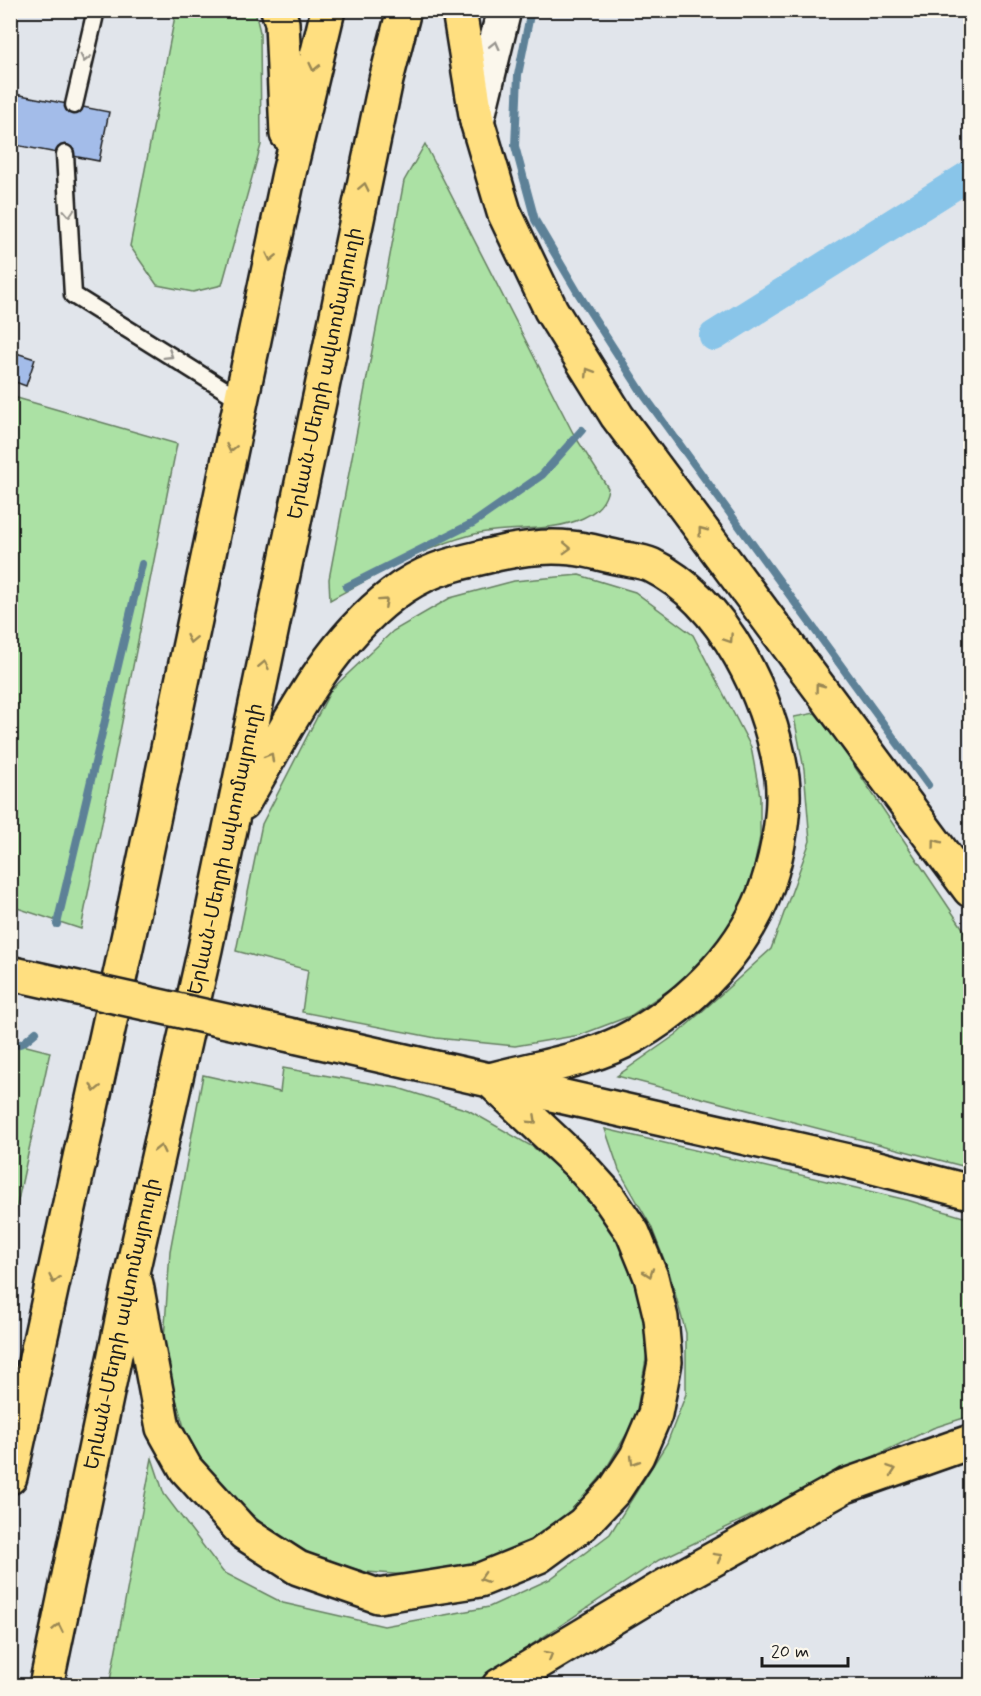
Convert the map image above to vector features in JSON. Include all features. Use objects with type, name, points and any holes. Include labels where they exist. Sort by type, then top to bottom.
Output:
[{"type":"main road","points":[[278,10],[282,23],[289,173]]},
{"type":"main road","points":[[10,1477],[129,934],[289,173],[328,10]]},
{"type":"main road","name":"Երևան-Մեղրի ավտոմայրուղի","points":[[46,1686],[133,1268],[205,949],[386,80],[404,10]]},
{"type":"main road","points":[[459,10],[477,121],[509,221],[551,310],[617,416],[970,890]]},
{"type":"main road","points":[[230,826],[312,681],[353,630],[393,594],[434,568],[512,551],[570,547],[650,565],[698,598],[730,639],[760,693],[774,740],[782,780],[780,835],[768,884],[754,915],[733,951],[702,987],[665,1015],[633,1036],[591,1053],[490,1080]]},
{"type":"main road","points":[[10,973],[866,1165],[970,1192]]},
{"type":"main road","points":[[133,1268],[163,1428],[186,1469],[244,1533],[298,1568],[378,1596],[480,1580],[539,1556],[583,1524],[620,1482],[637,1455],[655,1414],[665,1362],[661,1318],[651,1277],[633,1233],[607,1195],[578,1163],[490,1080]]},
{"type":"main road","points":[[499,1686],[667,1585],[845,1486],[970,1442]]},
{"type":"street","points":[[477,121],[504,10]]},
{"type":"lane","points":[[74,105],[96,10]]},
{"type":"lane","points":[[65,154],[73,295],[241,400]]},
{"type":"green space","points":[[176,11],[255,11],[260,32],[261,145],[222,285],[193,292],[157,285],[130,246]]},
{"type":"green space","points":[[425,144],[573,433],[608,488],[600,506],[583,518],[556,526],[485,532],[452,541],[399,563],[330,600],[329,579],[404,181]]},
{"type":"green space","points":[[10,396],[177,444],[81,929],[11,906]]},
{"type":"green space","points":[[579,575],[635,592],[693,635],[751,747],[760,796],[760,837],[750,888],[722,940],[679,983],[630,1016],[580,1035],[515,1046],[436,1038],[302,1012],[308,970],[236,951],[262,824],[331,690],[393,631],[450,598],[514,581]]},
{"type":"green space","points":[[815,713],[838,742],[970,939],[970,1168],[617,1076],[677,1034],[771,949],[810,841],[804,769],[794,717]]},
{"type":"green space","points":[[10,1042],[50,1052],[11,1233]]},
{"type":"green space","points":[[283,1068],[398,1088],[468,1110],[533,1147],[591,1197],[625,1251],[644,1306],[647,1354],[635,1420],[603,1474],[566,1519],[522,1547],[471,1566],[409,1575],[366,1572],[319,1559],[268,1529],[231,1495],[189,1444],[163,1355],[170,1251],[203,1075],[280,1092]]},
{"type":"green space","points":[[605,1129],[907,1200],[970,1219],[970,1416],[933,1428],[659,1560],[471,1685],[109,1686],[152,1458],[164,1494],[223,1572],[283,1603],[384,1626],[489,1607],[550,1579],[610,1534],[667,1443],[686,1394],[686,1333],[670,1275],[651,1226],[619,1170]]},
{"type":"building","points":[[10,93],[109,112],[99,161],[10,144]]},
{"type":"building","points":[[10,351],[35,359],[26,386],[10,380]]},
{"type":"waterway","points":[[531,10],[518,75],[515,146],[535,220],[578,293],[643,394],[928,785]]},
{"type":"waterway","points":[[714,336],[970,175]]},
{"type":"waterway","points":[[346,587],[473,523],[542,475],[582,430]]},
{"type":"waterway","points":[[57,924],[142,564]]},
{"type":"waterway","points":[[10,1047],[23,1043],[36,1032]]}]
